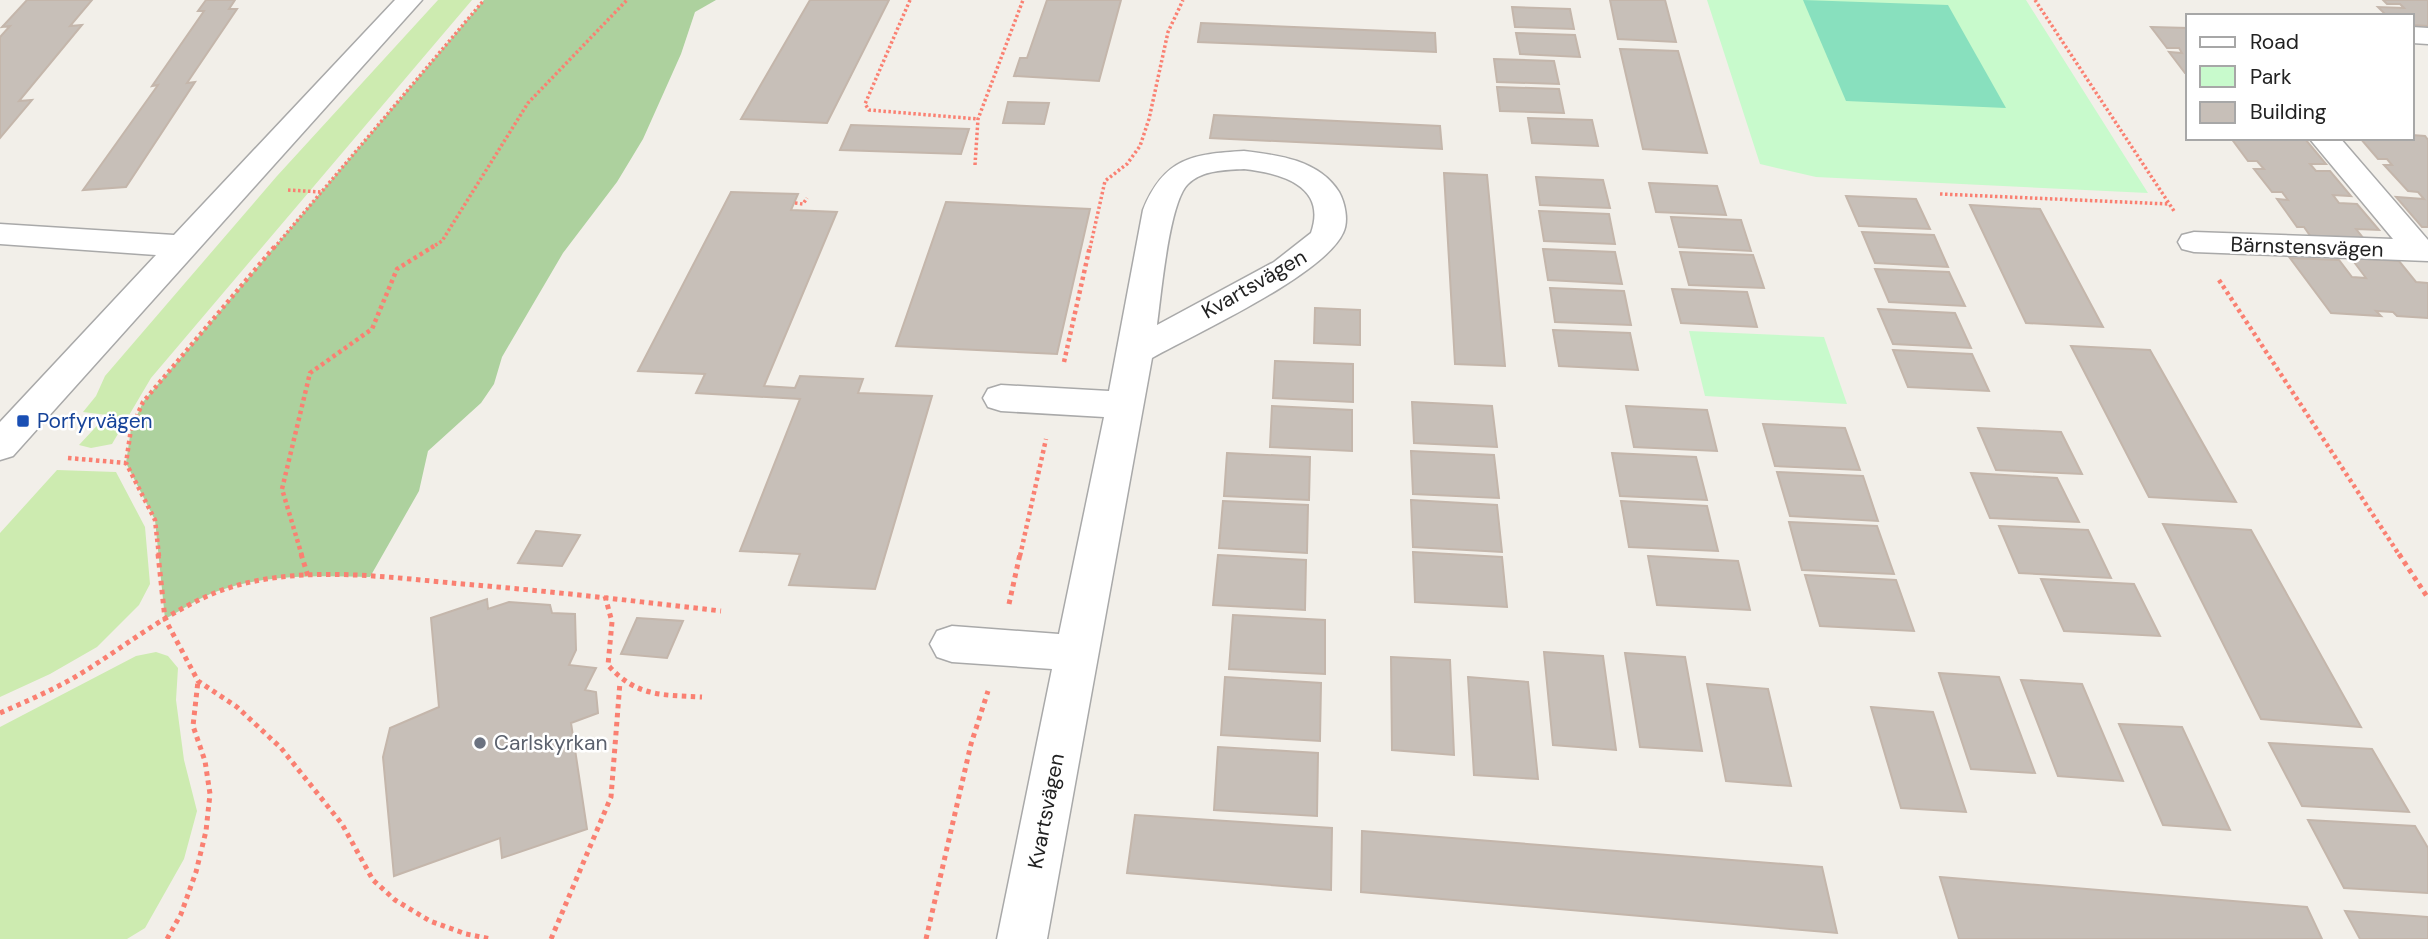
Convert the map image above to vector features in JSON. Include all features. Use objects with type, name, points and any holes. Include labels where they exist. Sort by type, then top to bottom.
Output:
[{"type":"street","points":[[0,446],[409,0]]},
{"type":"street","name":"Bärnstensvägen","points":[[2326,140],[2424,251]]},
{"type":"street","name":"Kvartsvägen","points":[[1022,939],[1135,352],[1159,210],[1167,190],[1181,174],[1199,164],[1223,160],[1251,161],[1296,171],[1321,188],[1330,205],[1328,232],[1309,253],[1286,270],[1135,352]]},
{"type":"street","points":[[0,234],[181,246]]},
{"type":"street","name":"Bärnstensvägen","points":[[2194,242],[2424,251]]},
{"type":"street","points":[[1001,398],[1124,405]]},
{"type":"street","points":[[952,644],[1077,653]]},
{"type":"path","points":[[484,0],[144,402],[131,429],[126,463],[155,520],[165,619],[198,681],[237,707],[281,748],[342,824],[373,880],[395,900],[430,921],[466,934],[491,939]]},
{"type":"path","points":[[308,576],[282,489],[310,373],[372,329],[397,269],[442,241],[528,103],[604,21],[628,0]]},
{"type":"path","points":[[910,0],[865,104],[869,110],[978,119]]},
{"type":"path","points":[[975,165],[978,119],[1023,0]]},
{"type":"path","points":[[926,939],[971,744],[999,646],[1105,181],[1127,164],[1140,146],[1149,119],[1168,32],[1183,0]]},
{"type":"path","points":[[2035,0],[2428,598]]},
{"type":"path","points":[[1940,194],[2169,204]]},
{"type":"path","points":[[795,203],[803,204],[807,198]]},
{"type":"path","points":[[68,458],[126,463]]},
{"type":"path","points":[[0,713],[83,672],[165,619],[218,591],[264,581],[308,576],[370,577],[605,596],[721,611]]},
{"type":"path","points":[[605,596],[612,622],[608,665],[620,682],[644,693],[702,697]]},
{"type":"path","points":[[167,939],[181,914],[196,872],[206,831],[210,794],[205,761],[193,726],[198,681]]},
{"type":"path","points":[[551,939],[611,797],[620,682]]},
{"type":"green space","points":[[438,0],[472,0],[151,378],[112,444],[91,448],[79,445],[107,415],[83,412],[96,396],[105,376],[277,176]]},
{"type":"green space","points":[[484,0],[716,0],[695,12],[681,54],[643,139],[617,182],[563,253],[502,357],[494,384],[481,403],[428,451],[419,491],[370,577],[293,577],[236,585],[198,600],[165,619],[155,520],[126,463],[131,429],[143,402]]},
{"type":"green space","points":[[1707,0],[2026,0],[2148,193],[1816,177],[1760,164]]},
{"type":"green space","points":[[1803,0],[1948,5],[2006,108],[1846,101]]},
{"type":"green space","points":[[1689,331],[1824,337],[1847,404],[1705,396]]},
{"type":"green space","points":[[57,470],[116,472],[145,527],[150,584],[139,605],[97,647],[50,674],[0,697],[0,533]]},
{"type":"green space","points":[[156,652],[168,656],[178,668],[176,700],[184,760],[197,811],[184,859],[145,928],[127,939],[0,939],[0,727],[136,656]]},
{"type":"building","points":[[27,0],[92,0],[70,26],[82,25],[19,101],[32,100],[0,138],[0,37],[10,26],[2,27]]},
{"type":"building","points":[[206,0],[235,0],[229,9],[237,9],[187,83],[195,82],[126,187],[83,190],[158,85],[152,86],[204,11],[198,11]]},
{"type":"building","points":[[810,0],[889,0],[827,123],[741,119]]},
{"type":"building","points":[[1047,0],[1121,0],[1099,81],[1014,76],[1020,58],[1027,58]]},
{"type":"building","points":[[1610,0],[1665,0],[1676,42],[1618,39]]},
{"type":"building","points":[[2383,0],[2428,0],[2428,26],[2414,25],[2414,14],[2385,14],[2378,7],[2404,8],[2400,4],[2387,4]]},
{"type":"building","points":[[1512,7],[1570,9],[1574,29],[1515,27]]},
{"type":"building","points":[[1201,23],[1435,33],[1436,52],[1198,42]]},
{"type":"building","points":[[2151,27],[2186,28],[2186,73],[2169,52],[2182,53],[2179,48],[2167,48]]},
{"type":"building","points":[[1516,33],[1575,35],[1580,57],[1520,54]]},
{"type":"building","points":[[1620,49],[1678,51],[1707,153],[1643,149]]},
{"type":"building","points":[[1494,59],[1554,61],[1559,84],[1497,82]]},
{"type":"building","points":[[1497,87],[1559,89],[1564,113],[1500,111]]},
{"type":"building","points":[[1008,102],[1049,103],[1044,124],[1003,123]]},
{"type":"building","points":[[1214,115],[1440,126],[1442,149],[1210,138]]},
{"type":"building","points":[[1528,118],[1592,120],[1598,146],[1532,143]]},
{"type":"building","points":[[851,125],[969,129],[961,154],[840,150]]},
{"type":"building","points":[[2414,135],[2425,136],[2428,140],[2428,227],[2422,227],[2396,197],[2424,199],[2418,192],[2408,191],[2384,165],[2392,165],[2387,159],[2378,159],[2362,140],[2414,140]]},
{"type":"building","points":[[2232,140],[2306,140],[2326,164],[2310,164],[2316,171],[2330,171],[2351,196],[2333,195],[2339,203],[2357,204],[2379,230],[2356,229],[2364,239],[2311,237],[2304,227],[2297,227],[2277,199],[2288,200],[2282,192],[2272,192],[2254,169],[2264,169],[2257,161],[2248,161]]},
{"type":"building","points":[[1444,173],[1487,175],[1505,366],[1455,364]]},
{"type":"building","points":[[1536,177],[1603,180],[1610,208],[1540,205]]},
{"type":"building","points":[[1649,183],[1717,186],[1726,215],[1656,212]]},
{"type":"building","points":[[731,192],[798,194],[791,210],[837,212],[764,386],[795,388],[800,376],[863,379],[858,393],[932,396],[875,589],[789,585],[800,554],[740,551],[800,399],[696,393],[705,374],[638,371]]},
{"type":"building","points":[[1846,196],[1916,199],[1930,229],[1859,226]]},
{"type":"building","points":[[946,202],[1090,209],[1057,354],[896,346]]},
{"type":"building","points":[[1970,205],[2040,209],[2103,327],[2026,323]]},
{"type":"building","points":[[1539,211],[1609,214],[1615,244],[1544,241]]},
{"type":"building","points":[[1671,217],[1741,220],[1751,251],[1679,247]]},
{"type":"building","points":[[1862,232],[1934,235],[1948,267],[1875,263]]},
{"type":"building","points":[[1543,249],[1615,252],[1622,284],[1548,280]]},
{"type":"building","points":[[1680,252],[1753,255],[1764,288],[1689,285]]},
{"type":"building","points":[[2290,258],[2339,260],[2352,277],[2366,278],[2351,258],[2399,261],[2416,282],[2428,283],[2428,318],[2397,316],[2393,312],[2376,311],[2381,316],[2331,313]]},
{"type":"building","points":[[1875,269],[1949,272],[1965,306],[1889,302]]},
{"type":"building","points":[[1550,288],[1624,291],[1631,325],[1555,322]]},
{"type":"building","points":[[1672,289],[1747,292],[1757,327],[1681,323]]},
{"type":"building","points":[[1315,308],[1360,310],[1360,345],[1314,343]]},
{"type":"building","points":[[1878,309],[1955,313],[1971,348],[1893,344]]},
{"type":"building","points":[[1553,330],[1630,333],[1638,370],[1559,366]]},
{"type":"building","points":[[2071,346],[2150,350],[2236,502],[2149,497]]},
{"type":"building","points":[[1893,350],[1972,354],[1989,391],[1908,387]]},
{"type":"building","points":[[1275,361],[1353,364],[1353,402],[1273,398]]},
{"type":"building","points":[[1412,402],[1492,406],[1497,447],[1414,443]]},
{"type":"building","points":[[1272,406],[1352,410],[1352,451],[1270,447]]},
{"type":"building","points":[[1626,406],[1707,410],[1717,451],[1634,447]]},
{"type":"building","points":[[1763,424],[1845,428],[1860,470],[1775,466]]},
{"type":"building","points":[[1978,428],[2061,432],[2082,474],[1996,470]]},
{"type":"building","points":[[1411,451],[1494,455],[1499,498],[1413,494]]},
{"type":"building","points":[[1227,453],[1310,457],[1309,500],[1224,496]]},
{"type":"building","points":[[1612,453],[1696,457],[1707,500],[1620,496]]},
{"type":"building","points":[[1777,472],[1863,476],[1878,521],[1790,516]]},
{"type":"building","points":[[1971,473],[2057,478],[2079,522],[1990,518]]},
{"type":"building","points":[[1411,500],[1497,505],[1502,552],[1413,547]]},
{"type":"building","points":[[1223,501],[1308,505],[1307,553],[1219,548]]},
{"type":"building","points":[[1621,501],[1707,506],[1718,551],[1629,547]]},
{"type":"building","points":[[1789,522],[1877,526],[1894,574],[1802,570]]},
{"type":"building","points":[[2163,524],[2251,530],[2361,727],[2261,719]]},
{"type":"building","points":[[1999,526],[2088,530],[2111,578],[2019,573]]},
{"type":"building","points":[[536,531],[580,535],[562,566],[518,563]]},
{"type":"building","points":[[1413,552],[1502,557],[1507,607],[1415,602]]},
{"type":"building","points":[[1218,555],[1306,560],[1305,610],[1213,605]]},
{"type":"building","points":[[1648,556],[1738,561],[1750,610],[1657,605]]},
{"type":"building","points":[[1805,575],[1896,580],[1914,631],[1820,626]]},
{"type":"building","points":[[2041,579],[2134,584],[2160,636],[2064,631]]},
{"type":"building","name":"Carlskyrkan","points":[[487,599],[488,609],[509,602],[550,605],[552,613],[575,614],[576,650],[569,665],[596,668],[585,690],[596,692],[598,713],[571,723],[587,829],[502,858],[500,838],[394,876],[383,757],[390,728],[439,707],[431,618]]},
{"type":"building","points":[[1233,615],[1325,620],[1325,674],[1229,669]]},
{"type":"building","points":[[637,618],[683,621],[667,658],[621,654]]},
{"type":"building","points":[[1544,652],[1603,656],[1616,750],[1553,745]]},
{"type":"building","points":[[1625,653],[1685,657],[1702,751],[1640,747]]},
{"type":"building","points":[[1391,657],[1450,660],[1454,755],[1392,750]]},
{"type":"building","points":[[1939,673],[1999,677],[2035,773],[1971,769]]},
{"type":"building","points":[[1225,677],[1321,683],[1320,741],[1221,735]]},
{"type":"building","points":[[1468,677],[1528,682],[1538,779],[1474,775]]},
{"type":"building","points":[[2021,680],[2082,684],[2123,781],[2058,776]]},
{"type":"building","points":[[1707,684],[1768,689],[1791,786],[1726,781]]},
{"type":"building","points":[[1871,707],[1933,712],[1966,812],[1901,808]]},
{"type":"building","points":[[2119,724],[2182,727],[2230,830],[2163,825]]},
{"type":"building","points":[[2269,743],[2372,749],[2409,812],[2302,806]]},
{"type":"building","points":[[1218,747],[1318,753],[1317,816],[1214,810]]},
{"type":"building","points":[[1135,815],[1332,828],[1331,890],[1127,873]]},
{"type":"building","points":[[2308,820],[2415,826],[2428,848],[2428,893],[2344,888]]},
{"type":"building","points":[[1362,831],[1822,867],[1837,933],[1361,892]]},
{"type":"building","points":[[1940,877],[2307,907],[2322,939],[1959,939]]},
{"type":"building","points":[[2345,911],[2428,917],[2428,939],[2360,939]]},
{"type":"place","name":"Porfyrvägen","points":[[23,421]]},
{"type":"place","name":"Carlskyrkan","points":[[480,743]]}]
